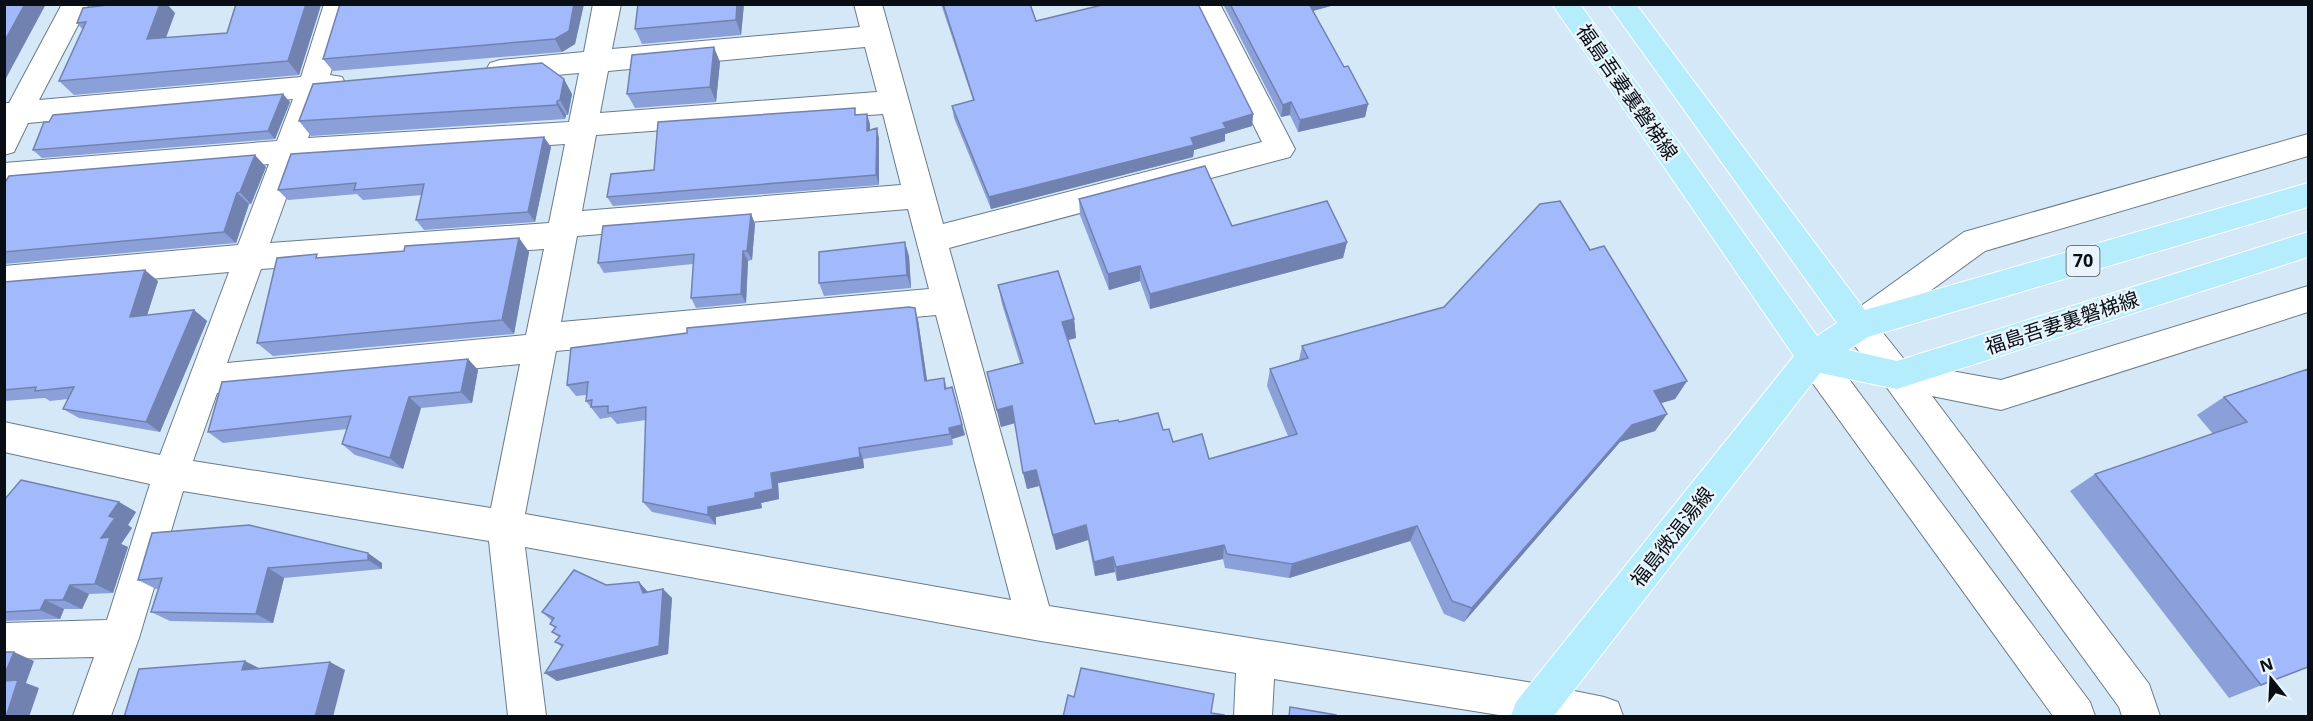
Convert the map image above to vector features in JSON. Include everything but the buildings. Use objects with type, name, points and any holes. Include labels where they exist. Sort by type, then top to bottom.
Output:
[{"type":"main road","name":"福島吾妻裏磐梯線","points":[[1565,4],[1812,357],[1897,375],[2308,245]]},
{"type":"main road","points":[[1621,4],[1858,326]]},
{"type":"main road","name":"70","points":[[1812,357],[1858,326],[2308,195]]},
{"type":"main road","name":"福島微温湯線","points":[[1535,710],[1812,357]]},
{"type":"street","points":[[92,717],[120,638],[171,473],[289,151],[338,4]]},
{"type":"street","points":[[527,717],[505,527],[607,4]]},
{"type":"street","points":[[868,4],[1035,622]]},
{"type":"street","points":[[931,240],[1280,149],[1206,4]]},
{"type":"street","points":[[4,144],[11,114],[81,9]]},
{"type":"street","points":[[477,72],[876,36]]},
{"type":"street","points":[[11,114],[360,82]]},
{"type":"street","points":[[4,175],[894,102]]},
{"type":"street","points":[[2141,717],[2135,697],[1897,375],[1858,326],[1976,241],[2308,145]]},
{"type":"street","points":[[4,279],[919,196]]},
{"type":"street","points":[[1897,375],[2001,395],[2308,299]]},
{"type":"street","points":[[205,380],[947,301]]},
{"type":"street","points":[[1812,357],[2076,717]]},
{"type":"street","points":[[4,437],[171,473],[505,527],[1035,622],[1256,658],[1535,710],[1604,717]]},
{"type":"street","points":[[4,641],[120,638]]},
{"type":"street","points":[[1253,717],[1256,658]]}]
